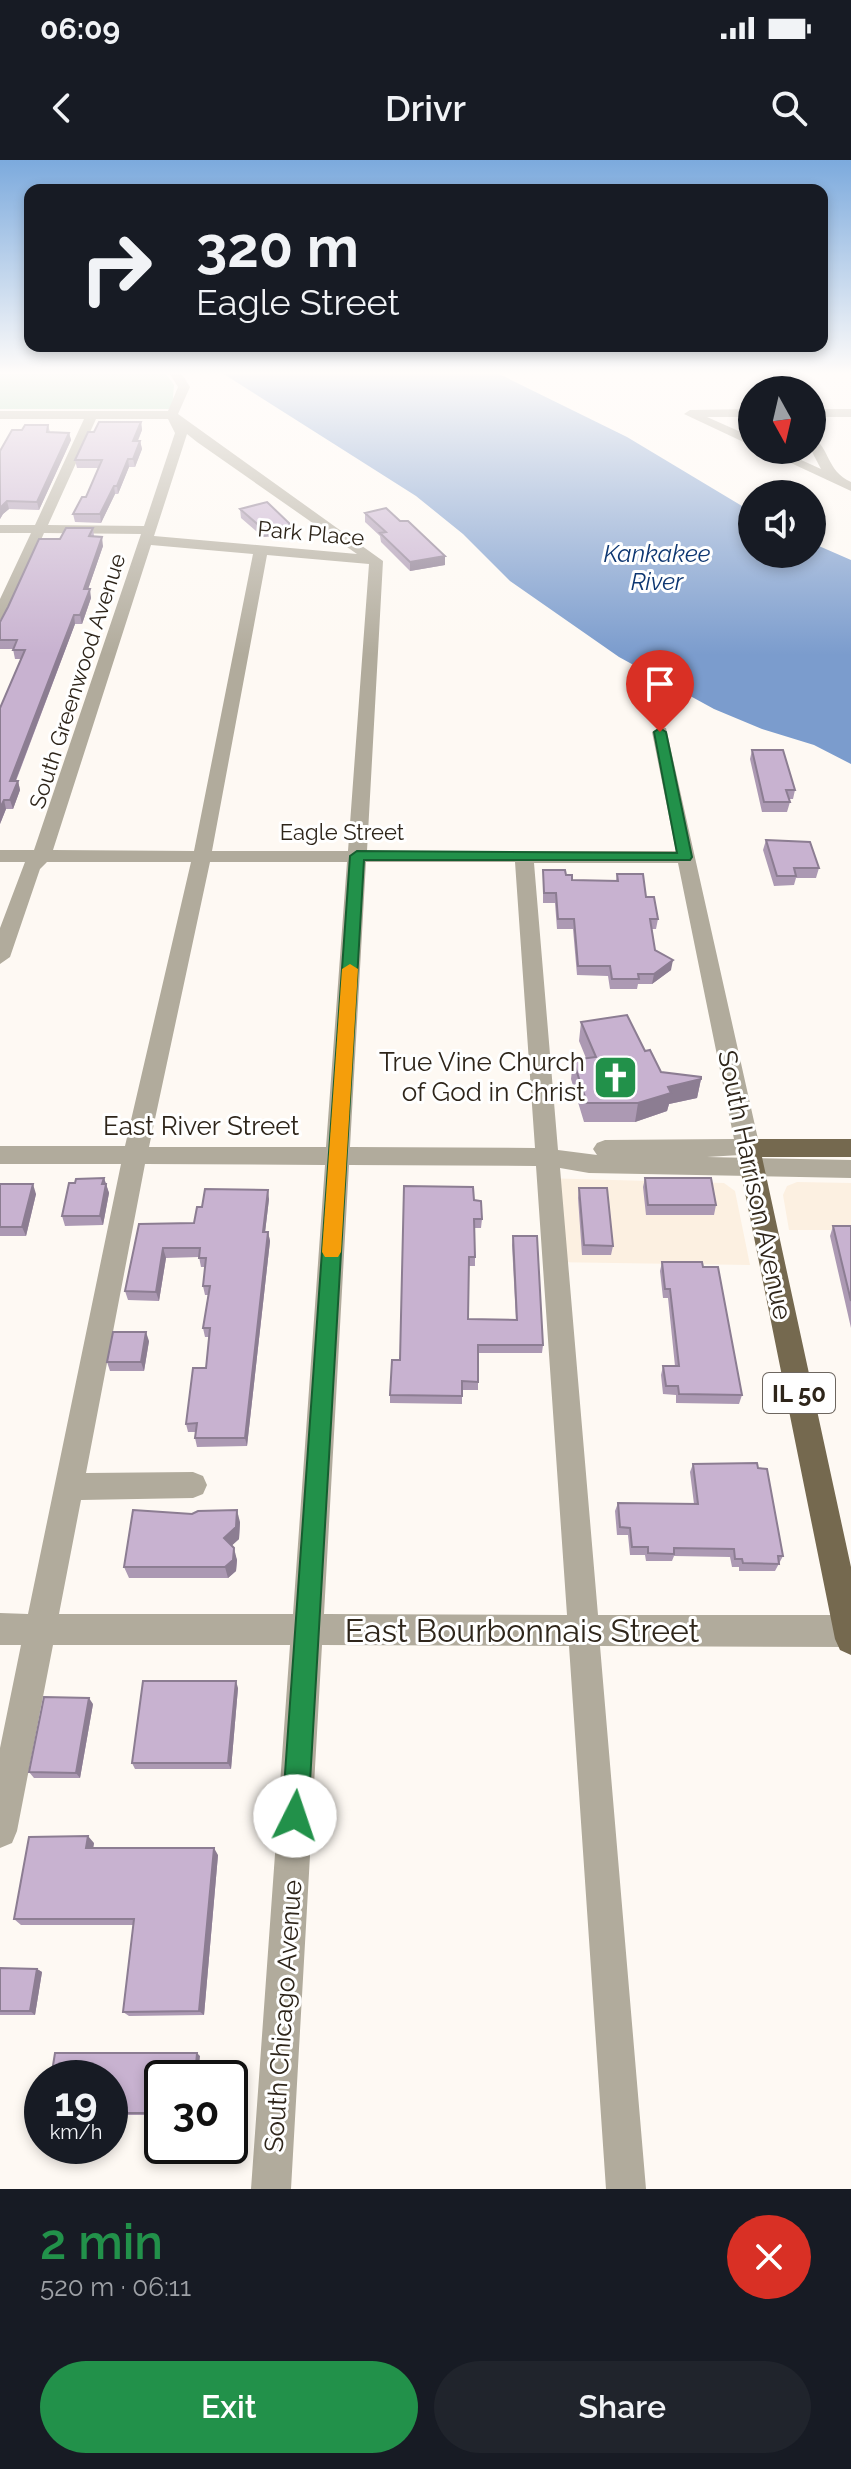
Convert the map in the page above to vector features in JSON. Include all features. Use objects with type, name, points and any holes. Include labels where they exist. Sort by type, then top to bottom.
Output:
[{"type":"main road","name":"East River Street","points":[[750,1158],[851,1148]]},
{"type":"main road","name":"South Harrison Avenue","points":[[750,1158],[850,1634]]},
{"type":"street","points":[[0,615],[69,466]]},
{"type":"street","name":"South Greenwood Avenue","points":[[0,957],[31,867],[42,856],[171,466]]},
{"type":"street","points":[[239,466],[376,561]]},
{"type":"street","points":[[804,466],[851,487]]},
{"type":"street","points":[[826,466],[833,479]]},
{"type":"street","name":"Park Place","points":[[0,529],[149,535],[376,561]]},
{"type":"street","points":[[0,1831],[135,1155],[219,779],[261,550]]},
{"type":"street","name":"South Chicago Avenue","points":[[271,2189],[376,561]]},
{"type":"street","name":"South Harrison Avenue","points":[[660,732],[750,1158]]},
{"type":"street","name":"Eagle Street","points":[[0,856],[685,857]]},
{"type":"street","points":[[524,856],[626,2189]]},
{"type":"street","name":"East River Street","points":[[0,1155],[547,1157],[589,1164],[750,1158],[851,1169]]},
{"type":"street","points":[[69,1487],[193,1485]]},
{"type":"street","name":"East Bourbonnais Street","points":[[0,1629],[583,1630],[850,1634]]},
{"type":"shaded area","points":[[540,1178],[724,1183],[735,1191],[750,1265],[547,1262]]},
{"type":"shaded area","points":[[797,1182],[851,1183],[851,1230],[789,1230],[783,1195],[787,1186]]},
{"type":"water","name":"Kankakee River","points":[[368,466],[675,466],[738,504],[738,568],[826,568],[826,549],[851,560],[851,764],[814,745],[762,729],[714,709],[619,657],[510,581],[463,534],[416,496]]},
{"type":"building","points":[[0,466],[54,466],[37,502],[7,501],[0,508]]},
{"type":"building","points":[[100,466],[125,466],[100,514],[73,514],[82,497],[86,497]]},
{"type":"building","points":[[267,502],[291,525],[262,528],[240,509]]},
{"type":"building","points":[[386,508],[400,521],[408,521],[445,556],[410,562],[380,533],[386,532],[365,513]]},
{"type":"building","points":[[66,528],[93,528],[89,536],[102,537],[84,589],[90,589],[80,615],[74,615],[10,781],[18,781],[10,800],[4,800],[0,808],[0,708],[25,650],[13,650],[17,640],[0,640],[0,622],[39,539],[60,539]]},
{"type":"building","points":[[752,750],[783,750],[795,790],[786,790],[790,802],[764,802]]},
{"type":"building","points":[[766,840],[810,842],[819,868],[794,868],[796,876],[777,876]]},
{"type":"building","points":[[543,870],[565,870],[566,875],[572,875],[572,880],[618,881],[617,874],[643,874],[646,897],[654,897],[658,919],[650,919],[655,950],[673,960],[654,974],[638,974],[639,979],[612,979],[610,966],[578,966],[574,919],[558,919],[556,893],[544,893]]},
{"type":"building","name":"True Vine Church of God in Christ","points":[[627,1015],[645,1051],[650,1050],[661,1072],[701,1079],[668,1087],[671,1093],[638,1103],[587,1103],[573,1060],[596,1057],[581,1022]]},
{"type":"building","points":[[104,1178],[102,1184],[106,1184],[100,1216],[62,1216],[69,1183],[75,1183],[76,1179]]},
{"type":"building","points":[[645,1178],[711,1178],[716,1205],[648,1205]]},
{"type":"building","points":[[0,1184],[33,1184],[22,1227],[0,1227]]},
{"type":"building","points":[[404,1186],[473,1187],[474,1200],[481,1201],[482,1219],[474,1219],[475,1257],[469,1257],[468,1319],[517,1320],[513,1236],[537,1236],[543,1345],[478,1345],[478,1382],[462,1381],[462,1396],[390,1395],[392,1360],[400,1360]]},
{"type":"building","points":[[579,1188],[607,1188],[613,1246],[584,1245]]},
{"type":"building","points":[[205,1189],[268,1190],[263,1232],[268,1232],[245,1438],[195,1438],[197,1423],[186,1424],[193,1368],[206,1368],[210,1328],[203,1328],[210,1286],[203,1286],[206,1258],[199,1258],[200,1248],[163,1248],[156,1292],[125,1291],[139,1224],[194,1223],[197,1207],[202,1207]]},
{"type":"building","points":[[833,1226],[851,1226],[851,1301]]},
{"type":"building","points":[[662,1262],[702,1262],[703,1267],[718,1267],[742,1395],[679,1394],[678,1386],[666,1386],[663,1366],[679,1366],[670,1289],[665,1289]]},
{"type":"building","points":[[113,1332],[146,1332],[141,1362],[107,1362]]},
{"type":"building","points":[[757,1463],[758,1468],[767,1469],[783,1556],[778,1556],[779,1564],[743,1563],[742,1559],[735,1559],[734,1549],[674,1548],[674,1554],[648,1553],[648,1547],[632,1547],[630,1528],[620,1527],[618,1503],[698,1504],[693,1464]]},
{"type":"building","points":[[133,1510],[192,1514],[198,1511],[237,1510],[236,1527],[224,1538],[234,1548],[233,1560],[225,1567],[124,1567]]},
{"type":"building","points":[[143,1681],[236,1681],[228,1763],[132,1763]]},
{"type":"building","points":[[44,1697],[89,1698],[76,1773],[29,1772]]},
{"type":"building","points":[[88,1836],[86,1848],[214,1848],[199,2011],[123,2012],[134,1919],[14,1919],[29,1837]]},
{"type":"building","points":[[0,1968],[37,1969],[30,2011],[0,2011]]},
{"type":"building","points":[[55,2053],[197,2053],[196,2060],[144,2060],[144,2113],[128,2113],[128,2060],[54,2060]]},
{"type":"slow traffic","points":[[332,1252],[350,969]]},
{"type":"place","name":"True Vine Church of God in Christ","points":[[616,1077]]},
{"type":"route","points":[[295,1816],[357,856],[685,857],[660,732]]}]
